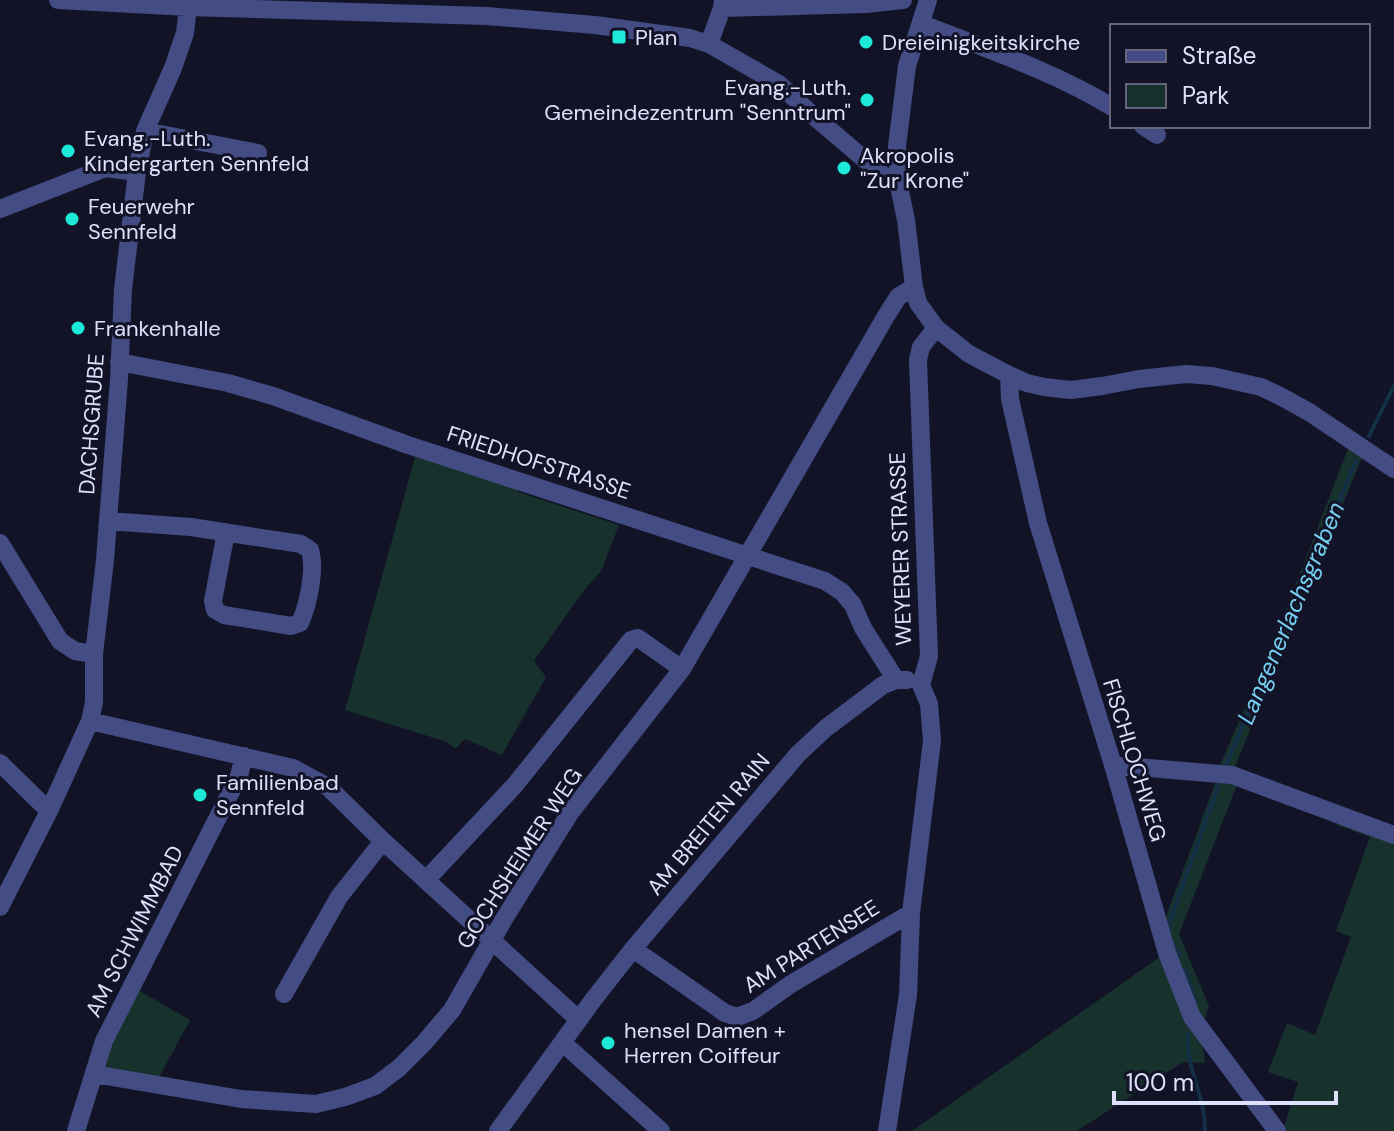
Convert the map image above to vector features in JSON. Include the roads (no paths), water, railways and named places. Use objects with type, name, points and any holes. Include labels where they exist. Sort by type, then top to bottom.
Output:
[{"type":"street","points":[[58,0],[188,7],[406,7],[595,25],[690,38],[709,44],[779,84],[899,186]]},
{"type":"street","points":[[709,44],[722,4],[866,4],[903,0]]},
{"type":"street","points":[[928,0],[907,66],[897,146],[899,186],[914,287],[918,303],[936,328],[969,354],[1027,383],[1044,387],[1071,390],[1186,374],[1212,376],[1261,387],[1299,407],[1394,469]]},
{"type":"street","name":"DACHSGRUBE","points":[[0,907],[49,811],[90,721],[94,702],[94,654],[108,521],[123,289],[137,172],[145,131],[185,33],[188,7]]},
{"type":"street","points":[[922,24],[1023,63],[1110,106]]},
{"type":"street","points":[[145,131],[258,153]]},
{"type":"street","points":[[0,209],[105,168],[137,172]]},
{"type":"street","name":"GOCHSHEIMER WEG","points":[[94,1074],[241,1099],[316,1104],[375,1086],[399,1068],[452,1010],[570,813],[682,669],[886,316],[898,297],[914,287]]},
{"type":"street","name":"WEYERER STRASSE","points":[[911,913],[932,741],[929,704],[920,684],[929,656],[918,360],[921,347],[936,328]]},
{"type":"street","name":"FRIEDHOFSTRASSE","points":[[119,362],[228,383],[273,396],[408,445],[825,581],[842,592],[853,605],[863,628],[896,680]]},
{"type":"street","name":"FISCHLOCHWEG","points":[[1009,375],[1010,399],[1038,523],[1167,953],[1192,1017],[1277,1131]]},
{"type":"street","points":[[108,521],[191,527],[226,532],[301,544],[310,550],[313,560],[305,612],[300,623],[291,626],[224,615],[215,610],[213,601],[226,532]]},
{"type":"street","points":[[0,543],[60,641],[75,651],[94,654]]},
{"type":"street","points":[[426,880],[515,785],[631,640],[638,638],[682,669]]},
{"type":"street","points":[[896,680],[920,684]]},
{"type":"street","name":"AM BREITEN RAIN","points":[[498,1131],[633,949],[798,754],[826,728],[883,685],[896,680]]},
{"type":"street","points":[[90,721],[293,768],[328,787],[579,1020]]},
{"type":"street","name":"AM SCHWIMMBAD","points":[[76,1131],[104,1041],[239,776],[244,756]]},
{"type":"street","points":[[0,763],[49,811]]},
{"type":"street","points":[[1113,765],[1232,775],[1394,835]]},
{"type":"street","points":[[284,994],[339,897],[383,841]]},
{"type":"street","name":"AM PARTENSEE","points":[[633,949],[725,1013],[737,1017],[753,1011],[791,984],[911,913]]},
{"type":"street","name":"AM PARTENSEE","points":[[887,1131],[908,995],[911,913]]},
{"type":"street","points":[[563,1043],[661,1131]]},
{"type":"waterway","name":"Langenerlachsgraben","points":[[1369,436],[1394,386]]},
{"type":"waterway","name":"Langenerlachsgraben","points":[[1226,765],[1356,461]]},
{"type":"waterway","name":"Langenerlachsgraben","points":[[1169,931],[1220,781]]},
{"type":"waterway","name":"Langenerlachsgraben","points":[[1173,943],[1180,955]]},
{"type":"waterway","name":"Langenerlachsgraben","points":[[1185,970],[1196,1003]]},
{"type":"waterway","name":"Langenerlachsgraben","points":[[1188,1033],[1189,1057],[1205,1131]]},
{"type":"place","name":"Plan","points":[[619,37]]},
{"type":"place","name":"Dreieinigkeitskirche","points":[[866,42]]},
{"type":"place","name":"Evang.-Luth. Gemeindezentrum \"Senntrum\"","points":[[867,100]]},
{"type":"place","name":"Evang.-Luth. Kindergarten Sennfeld","points":[[68,151]]},
{"type":"place","name":"Akropolis \"Zur Krone\"","points":[[844,168]]},
{"type":"place","name":"Feuerwehr Sennfeld","points":[[72,219]]},
{"type":"place","name":"Frankenhalle","points":[[78,328]]},
{"type":"place","name":"Familienbad Sennfeld","points":[[200,795]]},
{"type":"place","name":"hensel Damen + Herren Coiffeur","points":[[608,1043]]}]
